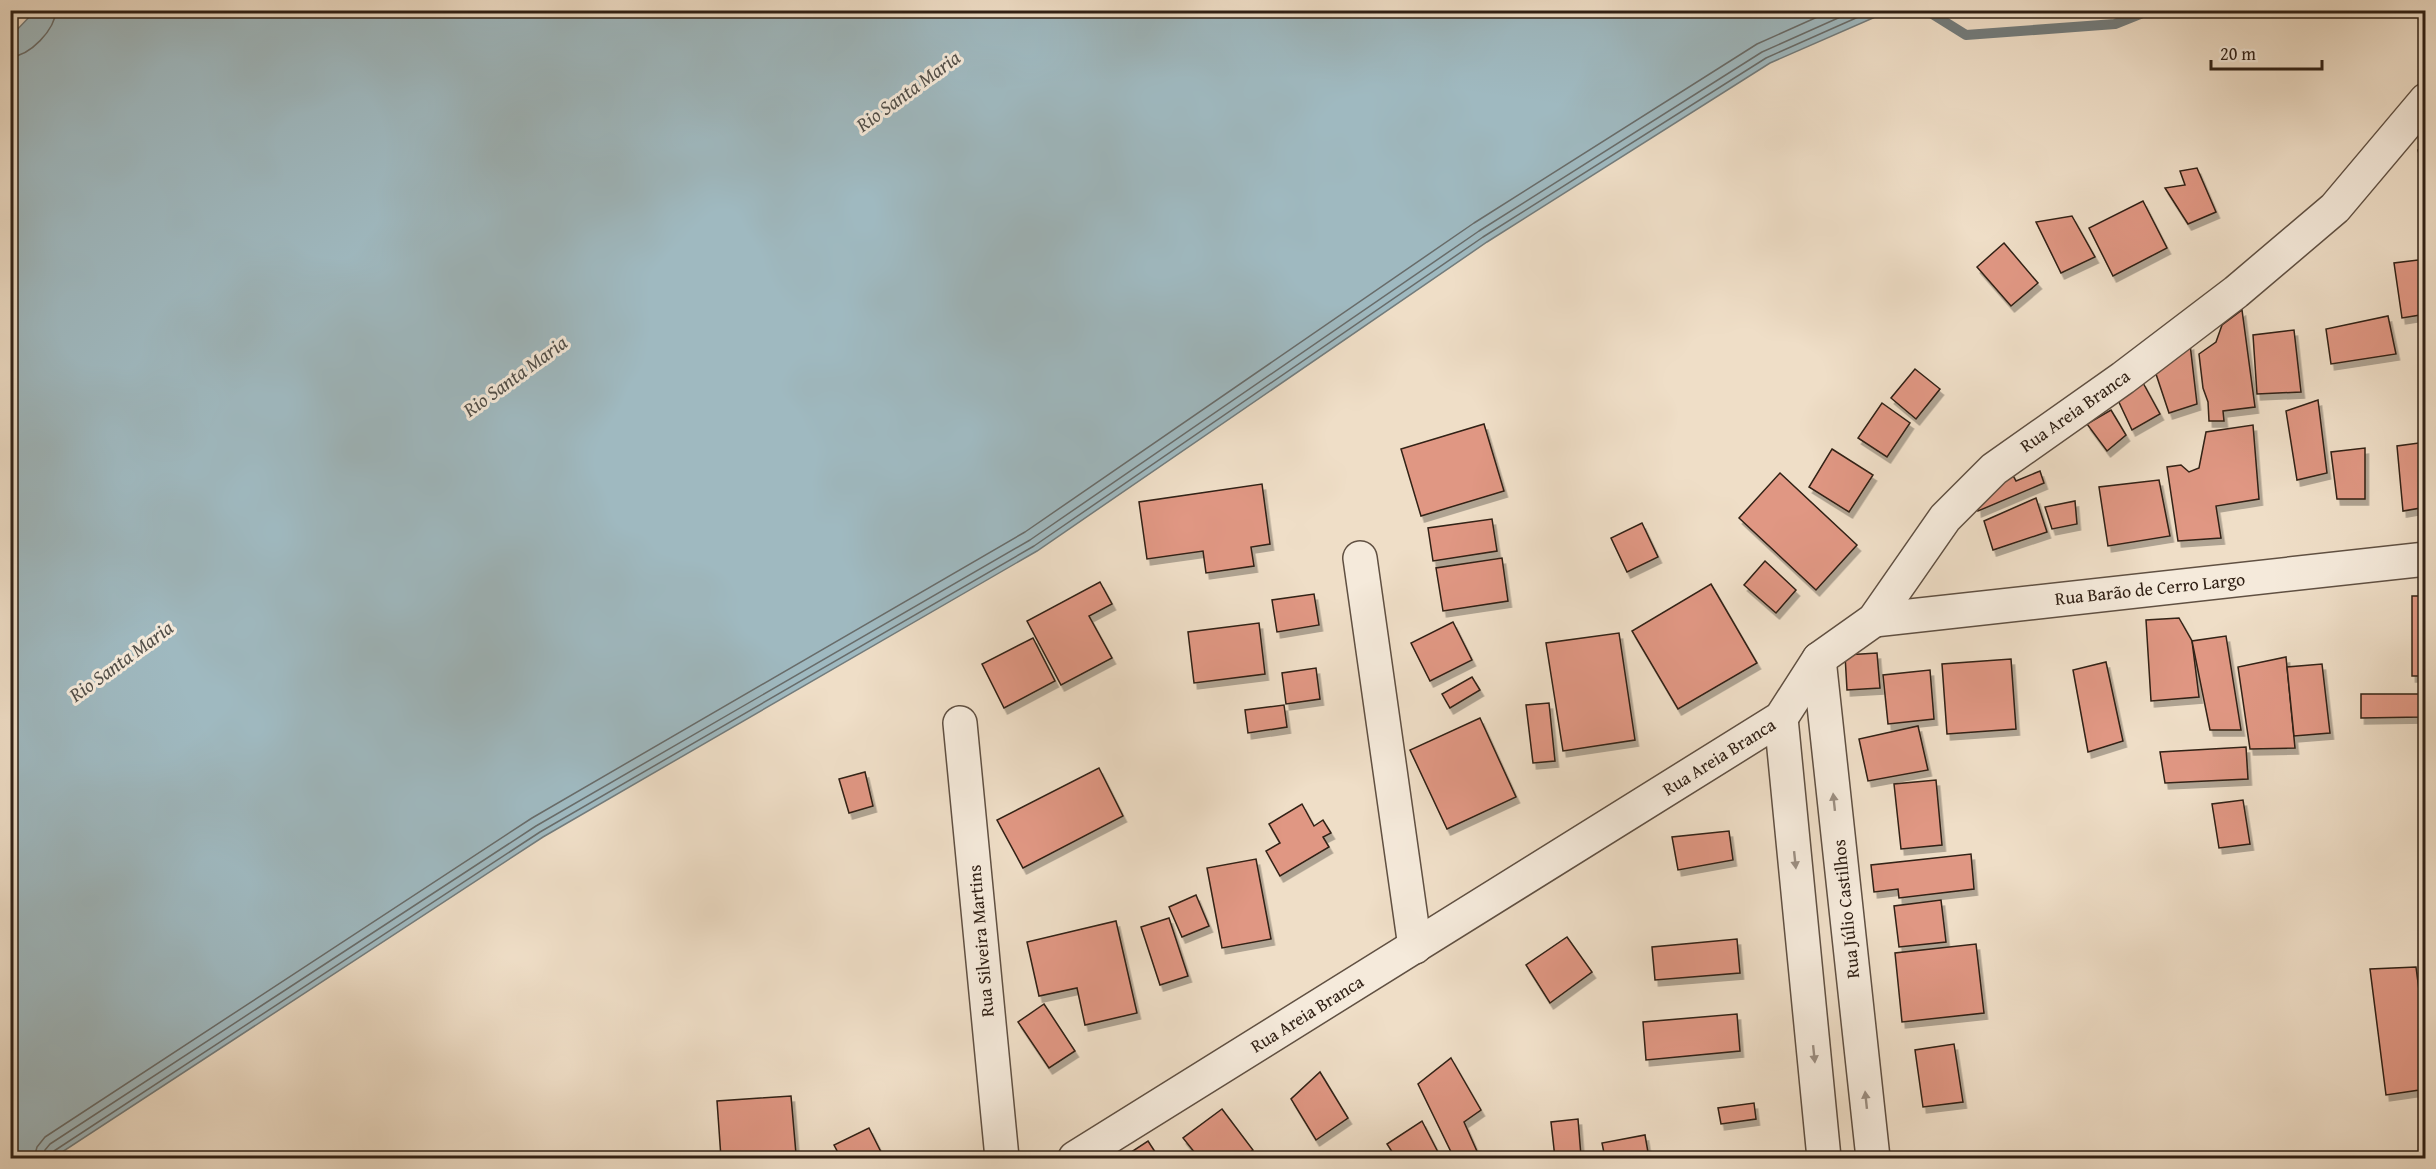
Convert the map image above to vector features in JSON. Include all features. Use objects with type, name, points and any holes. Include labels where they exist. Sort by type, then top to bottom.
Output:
[{"type":"street","name":"Rua Areia Branca","points":[[1075,1158],[1781,718],[1819,659],[1874,620],[1945,518],[1994,469],[2123,378],[2226,299],[2326,216],[2426,100]]},
{"type":"street","points":[[1360,558],[1415,947]]},
{"type":"street","name":"Rua Barão de Cerro Largo","points":[[1874,620],[2426,559]]},
{"type":"street","name":"Rua Júlio Castilhos","points":[[1819,659],[1873,1158]]},
{"type":"street","points":[[1781,718],[1824,1158]]},
{"type":"street","name":"Rua Silveira Martins","points":[[960,723],[1002,1158]]},
{"type":"water","name":"Rio Santa Maria","points":[[35,11],[1889,11],[1770,63],[1487,242],[1037,551],[543,837],[53,1158],[11,1158],[10,37]]},
{"type":"building","points":[[2426,147],[2426,169],[2423,171],[2418,150]]},
{"type":"building","points":[[2197,168],[2216,212],[2188,224],[2165,188],[2185,185],[2180,171]]},
{"type":"building","points":[[2143,201],[2167,248],[2113,276],[2089,228]]},
{"type":"building","points":[[2072,216],[2095,257],[2061,273],[2036,222]]},
{"type":"building","points":[[2004,243],[2038,283],[2011,306],[1977,267]]},
{"type":"building","points":[[2426,259],[2426,314],[2402,318],[2394,263]]},
{"type":"building","points":[[2242,310],[2255,407],[2223,411],[2224,421],[2209,421],[2208,402],[2203,388],[2199,354],[2216,342],[2222,325]]},
{"type":"building","points":[[2388,316],[2396,354],[2331,364],[2326,329]]},
{"type":"building","points":[[2294,330],[2301,392],[2257,394],[2253,335]]},
{"type":"building","points":[[2190,344],[2197,404],[2169,413],[2153,365]]},
{"type":"building","points":[[1915,369],[1940,389],[1916,419],[1891,398]]},
{"type":"building","points":[[2142,381],[2160,414],[2132,430],[2117,398]]},
{"type":"building","points":[[2318,400],[2327,473],[2297,480],[2286,411]]},
{"type":"building","points":[[1882,403],[1910,423],[1887,457],[1858,438]]},
{"type":"building","points":[[2111,410],[2126,435],[2107,451],[2087,424]]},
{"type":"building","points":[[1484,424],[1504,491],[1421,516],[1401,449]]},
{"type":"building","points":[[2253,425],[2259,499],[2216,506],[2221,538],[2178,541],[2167,467],[2181,465],[2189,472],[2199,468],[2206,432]]},
{"type":"building","points":[[2426,442],[2426,507],[2403,511],[2397,446]]},
{"type":"building","points":[[2365,448],[2365,499],[2337,499],[2331,452]]},
{"type":"building","points":[[1832,449],[1873,475],[1849,512],[1809,487]]},
{"type":"building","points":[[2010,470],[2016,481],[2040,471],[2044,483],[1978,511],[1977,502]]},
{"type":"building","points":[[1780,473],[1857,545],[1816,590],[1739,518]]},
{"type":"building","points":[[2159,480],[2170,536],[2108,546],[2099,487]]},
{"type":"building","points":[[1262,484],[1270,544],[1251,547],[1254,566],[1206,573],[1203,551],[1147,559],[1139,502]]},
{"type":"building","points":[[2036,498],[2047,532],[1993,550],[1984,521]]},
{"type":"building","points":[[2075,501],[2077,524],[2052,529],[2045,507]]},
{"type":"building","points":[[1492,519],[1497,551],[1433,561],[1428,528]]},
{"type":"building","points":[[1642,523],[1658,557],[1627,572],[1611,538]]},
{"type":"building","points":[[1502,558],[1508,601],[1443,611],[1436,568]]},
{"type":"building","points":[[1765,561],[1796,590],[1776,613],[1744,585]]},
{"type":"building","points":[[1100,582],[1112,604],[1089,616],[1112,658],[1061,685],[1027,621]]},
{"type":"building","points":[[1711,584],[1757,663],[1678,709],[1632,631]]},
{"type":"building","points":[[1314,594],[1319,625],[1277,632],[1272,600]]},
{"type":"building","points":[[2412,596],[2426,596],[2426,676],[2412,676]]},
{"type":"building","points":[[2179,618],[2192,641],[2199,697],[2151,701],[2146,620]]},
{"type":"building","points":[[1453,622],[1472,660],[1430,681],[1411,643]]},
{"type":"building","points":[[1259,623],[1265,674],[1194,683],[1188,632]]},
{"type":"building","points":[[1619,633],[1635,740],[1563,751],[1546,643]]},
{"type":"building","points":[[2226,636],[2241,730],[2210,730],[2192,641]]},
{"type":"building","points":[[1033,638],[1055,681],[1004,708],[982,664]]},
{"type":"building","points":[[1877,653],[1880,688],[1847,690],[1845,655]]},
{"type":"building","points":[[2286,657],[2295,748],[2250,749],[2238,667]]},
{"type":"building","points":[[2011,659],[2016,729],[1947,734],[1942,664]]},
{"type":"building","points":[[2106,662],[2123,741],[2088,752],[2073,670]]},
{"type":"building","points":[[2322,664],[2330,733],[2294,736],[2287,667]]},
{"type":"building","points":[[1316,668],[1320,699],[1286,704],[1282,673]]},
{"type":"building","points":[[1930,670],[1934,719],[1888,724],[1883,675]]},
{"type":"building","points":[[1472,677],[1480,690],[1450,708],[1442,694]]},
{"type":"building","points":[[2361,694],[2423,694],[2422,717],[2361,718]]},
{"type":"building","points":[[1549,703],[1555,761],[1533,763],[1526,705]]},
{"type":"building","points":[[1284,705],[1287,727],[1248,733],[1245,710]]},
{"type":"building","points":[[1480,718],[1516,797],[1447,829],[1410,750]]},
{"type":"building","points":[[1918,726],[1928,770],[1868,781],[1859,739]]},
{"type":"building","points":[[2246,747],[2248,779],[2165,783],[2160,752]]},
{"type":"building","points":[[1099,768],[1123,816],[1023,868],[997,820]]},
{"type":"building","points":[[865,772],[873,806],[849,813],[839,779]]},
{"type":"building","points":[[1936,780],[1942,845],[1901,849],[1894,784]]},
{"type":"building","points":[[2243,800],[2250,844],[2219,848],[2212,804]]},
{"type":"building","points":[[1302,804],[1314,826],[1323,820],[1331,833],[1323,837],[1329,847],[1280,876],[1266,851],[1280,843],[1269,824]]},
{"type":"building","points":[[1729,831],[1733,860],[1678,870],[1672,837]]},
{"type":"building","points":[[1971,854],[1974,889],[1899,898],[1898,889],[1874,892],[1871,865]]},
{"type":"building","points":[[1256,859],[1271,939],[1222,948],[1207,868]]},
{"type":"building","points":[[1196,895],[1209,926],[1182,937],[1169,907]]},
{"type":"building","points":[[1941,900],[1946,942],[1899,947],[1894,906]]},
{"type":"building","points":[[1169,918],[1188,976],[1160,985],[1141,927]]},
{"type":"building","points":[[1116,921],[1137,1013],[1085,1025],[1077,988],[1039,996],[1027,942]]},
{"type":"building","points":[[1567,937],[1592,972],[1550,1003],[1526,965]]},
{"type":"building","points":[[1737,939],[1740,973],[1655,980],[1652,947]]},
{"type":"building","points":[[1976,944],[1984,1013],[1902,1022],[1895,953]]},
{"type":"building","points":[[2416,967],[2426,1045],[2426,1089],[2386,1095],[2370,969]]},
{"type":"building","points":[[1044,1004],[1075,1051],[1049,1068],[1018,1022]]},
{"type":"building","points":[[1737,1014],[1740,1051],[1646,1060],[1643,1022]]},
{"type":"building","points":[[1954,1044],[1963,1102],[1923,1107],[1915,1050]]},
{"type":"building","points":[[1451,1058],[1481,1110],[1464,1122],[1480,1158],[1454,1158],[1418,1084]]},
{"type":"building","points":[[1320,1072],[1348,1118],[1316,1140],[1291,1099]]},
{"type":"building","points":[[791,1096],[796,1154],[721,1158],[717,1101]]},
{"type":"building","points":[[1754,1103],[1756,1119],[1721,1124],[1718,1108]]},
{"type":"building","points":[[1222,1109],[1253,1150],[1242,1158],[1199,1158],[1183,1138]]},
{"type":"building","points":[[1578,1119],[1581,1156],[1555,1158],[1551,1122]]},
{"type":"building","points":[[1422,1121],[1441,1158],[1396,1158],[1387,1144]]},
{"type":"building","points":[[869,1128],[884,1158],[841,1158],[834,1145]]},
{"type":"building","points":[[1645,1135],[1649,1158],[1605,1158],[1602,1143]]},
{"type":"building","points":[[1148,1141],[1159,1158],[1122,1158]]},
{"type":"waterway","points":[[1926,10],[1966,35],[2115,24],[2150,10]]}]
